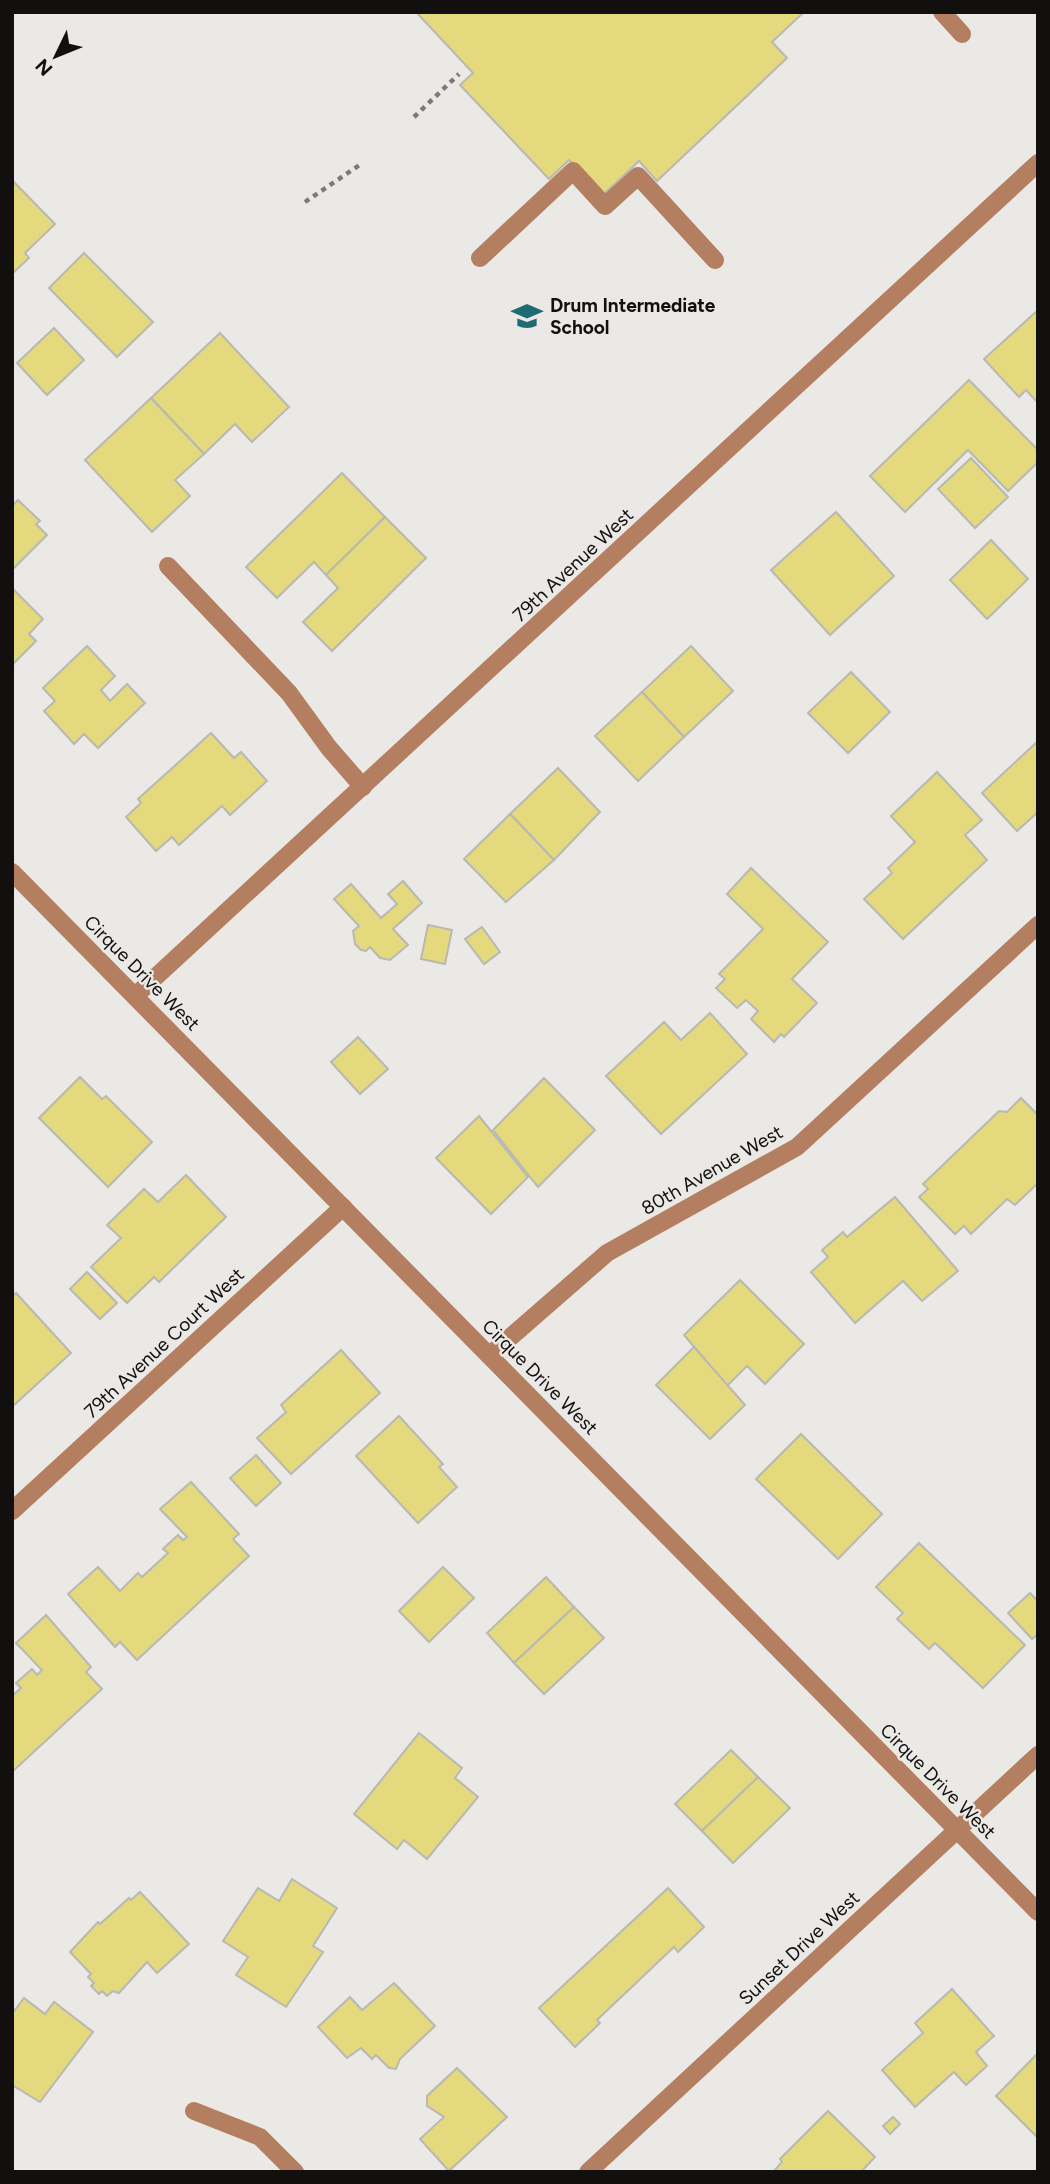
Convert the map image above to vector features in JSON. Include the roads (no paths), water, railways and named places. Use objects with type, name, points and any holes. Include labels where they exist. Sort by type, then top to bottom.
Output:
[{"type":"street","points":[[942,12],[962,34]]},
{"type":"street","name":"79th Avenue West","points":[[135,996],[1038,163]]},
{"type":"street","points":[[480,258],[573,171],[605,206],[638,176],[715,260]]},
{"type":"street","points":[[168,566],[289,693],[329,748],[363,787]]},
{"type":"street","name":"Cirque Drive West","points":[[12,872],[1038,1912]]},
{"type":"street","name":"80th Avenue West","points":[[490,1355],[607,1253],[797,1147],[1038,925]]},
{"type":"street","name":"79th Avenue Court West","points":[[12,1511],[344,1207]]},
{"type":"street","name":"Sunset Drive West","points":[[589,2172],[1038,1755]]},
{"type":"street","points":[[194,2111],[260,2137],[295,2172]]},
{"type":"place","name":"Drum Intermediate School","points":[[527,316]]}]
